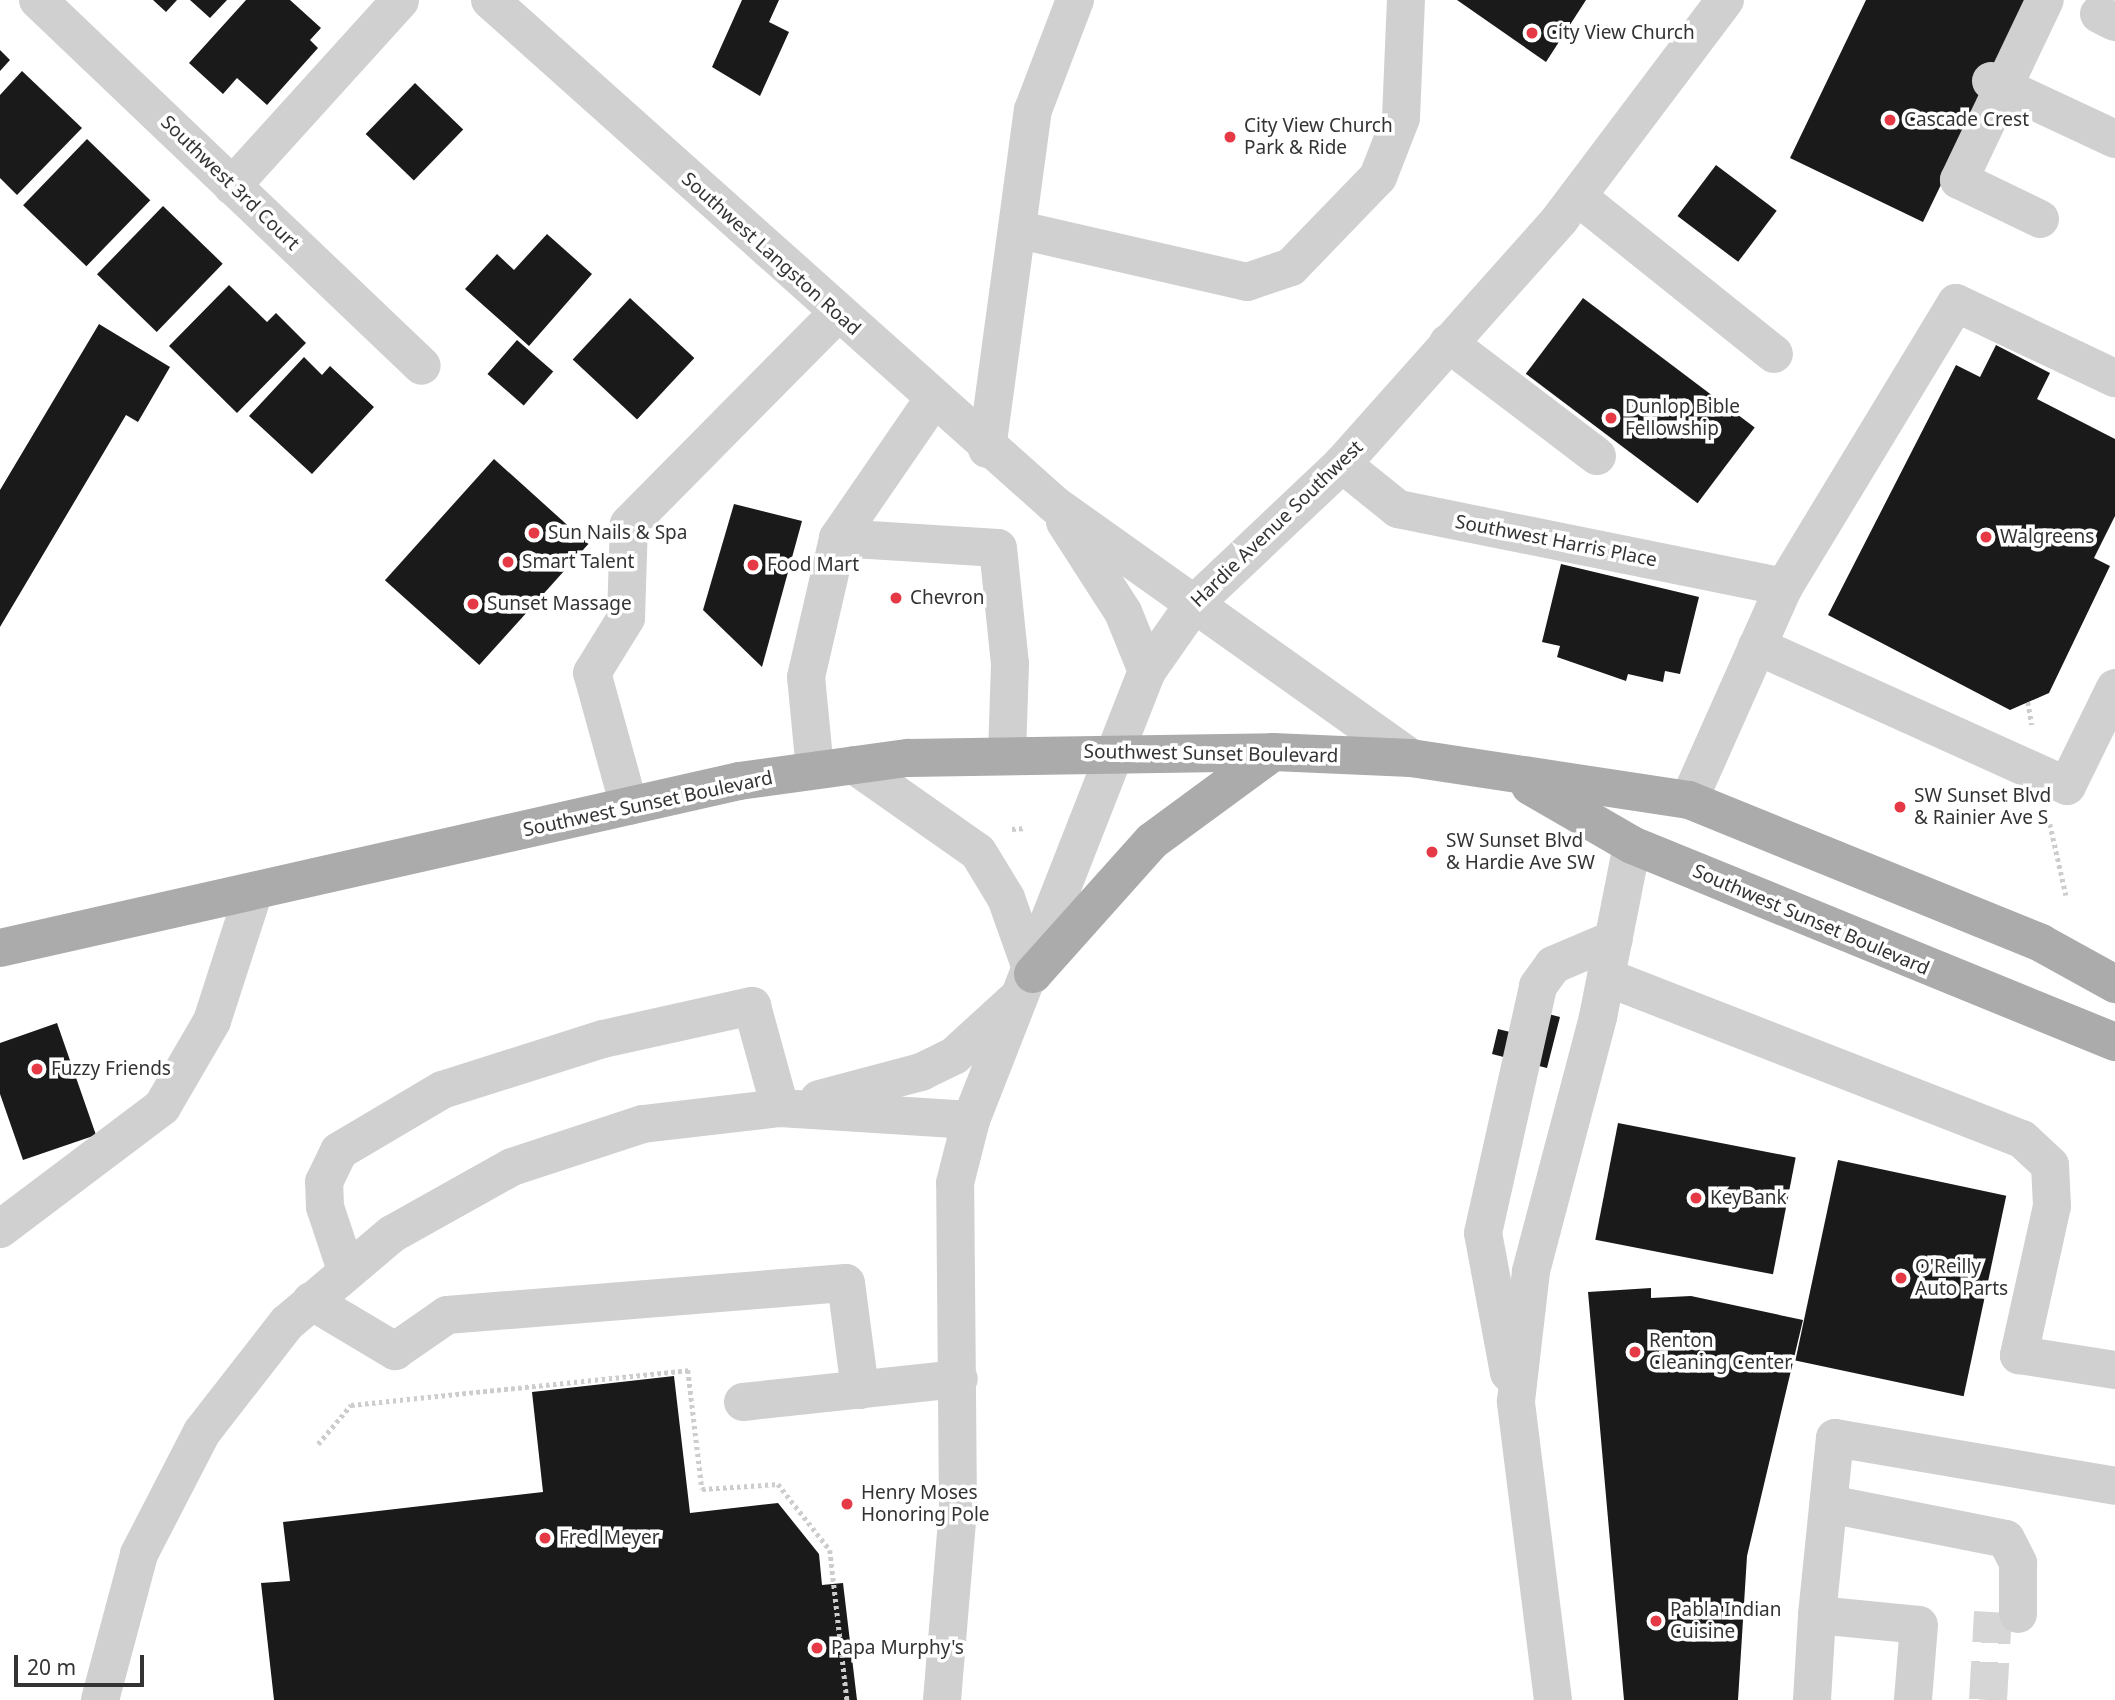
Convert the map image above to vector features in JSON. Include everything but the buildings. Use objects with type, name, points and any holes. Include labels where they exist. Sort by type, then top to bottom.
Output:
[{"type":"main road","name":"Southwest Sunset Boulevard","points":[[0,948],[253,894],[629,806],[815,770],[1007,755],[1112,751],[1273,752],[1411,758],[1516,778],[1689,800],[2041,943],[2115,984]]},
{"type":"main road","points":[[1033,974],[1152,841],[1273,752]]},
{"type":"main road","name":"Southwest Sunset Boulevard","points":[[1516,778],[1632,845],[2115,1042]]},
{"type":"street","name":"Southwest 3rd Court","points":[[38,0],[422,366]]},
{"type":"street","name":"Southwest Langston Road","points":[[490,0],[986,449],[1055,505],[1411,758]]},
{"type":"street","points":[[986,449],[1020,230],[1033,110],[1075,0]]},
{"type":"street","points":[[1020,230],[1247,282],[1291,267],[1378,177],[1401,118],[1406,0]]},
{"type":"street","name":"Hardie Avenue Southwest","points":[[100,1700],[117,1619],[167,1492],[241,1375],[311,1301],[346,1270],[450,1198],[576,1142],[711,1113],[780,1108],[971,1120],[1033,974],[1112,751],[1147,671],[1194,604],[1342,464],[1578,197],[1725,0]]},
{"type":"street","points":[[2040,219],[1952,177],[1997,84],[2045,0]]},
{"type":"street","points":[[232,186],[400,1]]},
{"type":"street","points":[[1997,84],[2115,139]]},
{"type":"street","points":[[1578,197],[1774,354]]},
{"type":"street","points":[[1689,800],[1784,587],[1956,303],[2115,378]]},
{"type":"street","points":[[629,806],[592,673],[626,618],[629,524],[837,314]]},
{"type":"street","points":[[1448,343],[1597,456]]},
{"type":"street","points":[[815,770],[806,677],[838,538],[933,400]]},
{"type":"street","name":"Southwest Harris Place","points":[[1342,464],[1398,509],[1784,587]]},
{"type":"street","name":"Southwest Langston Road","points":[[1055,505],[1123,612],[1147,671]]},
{"type":"street","points":[[838,538],[998,548],[1010,664],[1007,755]]},
{"type":"street","points":[[1757,646],[2067,786],[2115,688]]},
{"type":"street","points":[[854,765],[978,852],[1006,898],[1033,974]]},
{"type":"street","points":[[1516,1401],[1531,1270],[1606,977],[1632,845]]},
{"type":"street","points":[[0,1229],[162,1107],[212,1021],[253,894]]},
{"type":"street","points":[[1553,1700],[1516,1401],[1483,1233],[1538,986],[1553,965],[1614,939]]},
{"type":"street","name":"Hardie Avenue Southwest","points":[[780,1108],[921,1072],[954,1056],[984,1034],[1033,974]]},
{"type":"street","points":[[1606,977],[2022,1139],[2050,1165],[2052,1206],[2018,1355],[2115,1370]]},
{"type":"street","points":[[346,1270],[325,1207],[324,1182],[339,1151],[442,1090],[603,1039],[752,1006],[780,1108]]},
{"type":"street","points":[[942,1700],[958,1509],[959,1379],[953,1231],[955,1183],[971,1120]]},
{"type":"street","points":[[311,1301],[395,1351],[447,1315],[846,1283],[859,1390]]},
{"type":"street","points":[[743,1402],[959,1379]]},
{"type":"street","points":[[1812,1700],[1817,1615],[1835,1438],[2115,1486]]},
{"type":"street","points":[[1826,1517],[1995,1560],[2005,1613]]},
{"type":"street","points":[[1817,1615],[1919,1625],[1913,1700]]},
{"type":"path","points":[[2048,813],[2066,895]]},
{"type":"path","points":[[318,1444],[351,1405],[688,1370],[702,1489],[778,1484],[830,1550],[847,1700]]},
{"type":"tunnel","points":[[1988,1700],[1993,1612]]},
{"type":"place","name":"City View Church","points":[[1532,33]]},
{"type":"place","name":"Cascade Crest","points":[[1890,120]]},
{"type":"place","name":"City View Church Park & Ride","points":[[1230,137]]},
{"type":"place","name":"Dunlop Bible Fellowship","points":[[1611,418]]},
{"type":"place","name":"Sun Nails & Spa","points":[[534,533]]},
{"type":"place","name":"Walgreens","points":[[1986,537]]},
{"type":"place","name":"Smart Talent","points":[[508,562]]},
{"type":"place","name":"Food Mart","points":[[753,565]]},
{"type":"place","name":"Chevron","points":[[896,598]]},
{"type":"place","name":"Sunset Massage","points":[[473,604]]},
{"type":"place","name":"SW Sunset Blvd & Rainier Ave S","points":[[1900,807]]},
{"type":"place","name":"SW Sunset Blvd & Hardie Ave SW","points":[[1432,852]]},
{"type":"place","name":"Fuzzy Friends","points":[[37,1069]]},
{"type":"place","name":"KeyBank","points":[[1696,1198]]},
{"type":"place","name":"O'Reilly Auto Parts","points":[[1901,1278]]},
{"type":"place","name":"Renton Cleaning Center","points":[[1635,1352]]},
{"type":"place","name":"Henry Moses Honoring Pole","points":[[847,1504]]},
{"type":"place","name":"Fred Meyer","points":[[545,1538]]},
{"type":"place","name":"Pabla Indian Cuisine","points":[[1656,1621]]},
{"type":"place","name":"Papa Murphy's","points":[[817,1648]]}]
